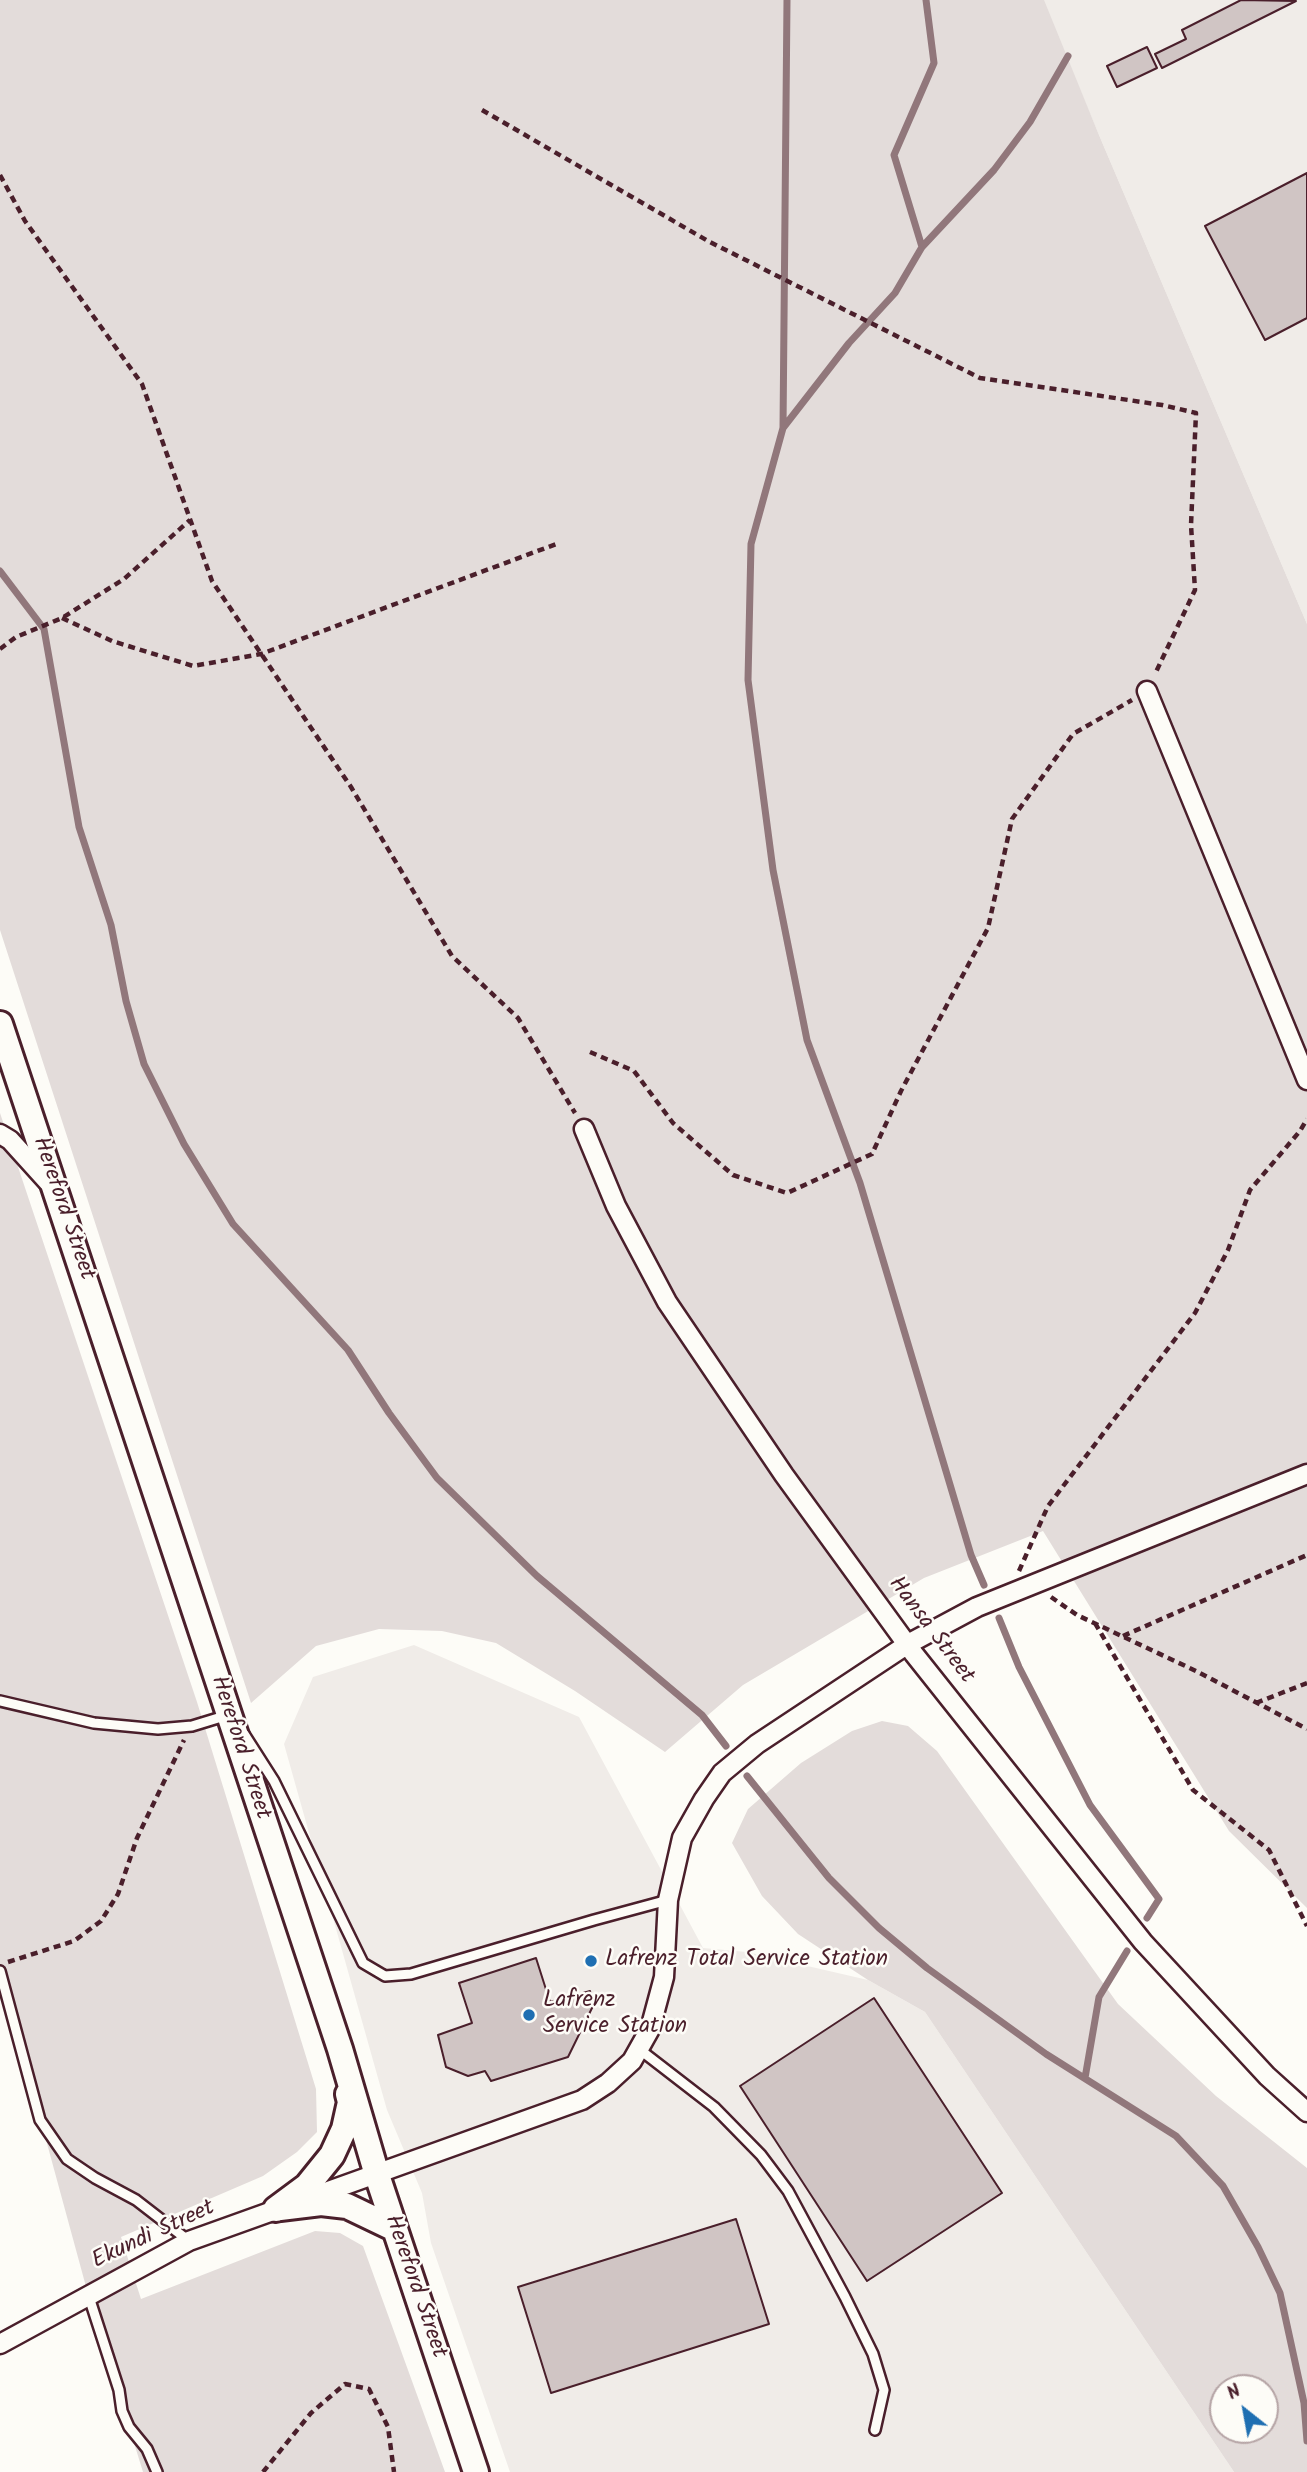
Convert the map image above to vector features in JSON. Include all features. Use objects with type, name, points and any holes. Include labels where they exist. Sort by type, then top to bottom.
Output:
[{"type":"main road","name":"Hereford Street","points":[[0,1024],[7,1072],[59,1196],[228,1715],[341,2049],[377,2175],[476,2472]]},
{"type":"main road","points":[[276,2208],[307,2186],[332,2155],[344,2129],[350,2102],[341,2049]]},
{"type":"main road","points":[[276,2208],[321,2203],[347,2206],[395,2229]]},
{"type":"street","points":[[1147,691],[1307,1080]]},
{"type":"street","name":"Hansa Street","points":[[584,1129],[616,1206],[667,1302],[784,1475],[908,1644],[1143,1942],[1266,2076],[1307,2112]]},
{"type":"street","points":[[0,1134],[10,1140],[40,1171],[59,1196]]},
{"type":"street","name":"Ekundi Street","points":[[0,2344],[189,2241],[582,2100],[608,2084],[632,2061],[650,2029],[664,1977],[668,1900],[682,1838],[722,1773],[757,1744],[908,1644],[977,1607],[1307,1474]]},
{"type":"lane","points":[[0,1701],[94,1723],[158,1729],[191,1726],[228,1715],[252,1744],[274,1781],[363,1963],[385,1976],[411,1975],[581,1923],[668,1900]]},
{"type":"lane","points":[[0,1971],[40,2120],[66,2159],[95,2179],[135,2200],[189,2241]]},
{"type":"lane","points":[[639,2049],[714,2107],[761,2155],[788,2191],[873,2354],[884,2390],[875,2430]]},
{"type":"lane","points":[[88,2294],[120,2390],[122,2411],[129,2427],[147,2449],[158,2472]]},
{"type":"path","points":[[482,110],[708,241],[980,378],[1162,405],[1196,414],[1191,525],[1195,590],[1147,691],[1073,734],[1012,819],[988,928],[901,1091],[873,1154],[787,1193],[733,1175],[673,1123],[634,1071],[590,1052]]},
{"type":"path","points":[[0,175],[25,221],[142,384],[212,581],[351,787],[452,957],[517,1018],[584,1129]]},
{"type":"path","points":[[0,649],[16,637],[62,618],[124,579],[191,520]]},
{"type":"path","points":[[62,618],[112,641],[193,666],[261,654],[559,543]]},
{"type":"path","points":[[1008,1594],[1048,1506],[1195,1313],[1228,1251],[1250,1190],[1307,1119]]},
{"type":"path","points":[[1122,1636],[1307,1555]]},
{"type":"path","points":[[1033,1584],[1077,1615],[1196,1671],[1307,1729]]},
{"type":"path","points":[[1094,1623],[1193,1790],[1269,1850],[1307,1926]]},
{"type":"path","points":[[1256,1703],[1307,1683]]},
{"type":"path","points":[[0,1964],[74,1941],[101,1921],[118,1894],[136,1838],[191,1726]]},
{"type":"path","points":[[263,2472],[312,2413],[345,2384],[369,2389],[388,2427],[394,2472]]},
{"type":"shaded area","points":[[0,0],[1044,0],[1307,624],[1307,1908],[1229,1831],[1043,1531],[924,1578],[743,1685],[665,1752],[575,1691],[496,1643],[442,1631],[379,1629],[316,1646],[251,1703],[0,930]]},
{"type":"shaded area","points":[[1042,0],[1307,0],[1307,624],[1099,135]]},
{"type":"shaded area","points":[[0,1113],[197,1702],[316,2089],[317,2132],[297,2152],[263,2176],[121,2237],[141,2299],[315,2231],[340,2233],[363,2246],[445,2472],[143,2472],[88,2294],[0,1971]]},
{"type":"shaded area","points":[[414,1645],[579,1717],[703,1948],[747,1952],[868,1980],[925,2012],[1209,2435],[1209,2444],[1215,2444],[1234,2472],[510,2472],[431,2243],[422,2193],[387,2110],[284,1744],[313,1677]]},
{"type":"shaded area","points":[[882,1721],[908,1726],[937,1751],[1118,2004],[1216,2096],[1307,2168],[1307,2472],[1234,2472],[1215,2444],[1279,2444],[1279,2374],[1209,2374],[1209,2435],[925,2012],[868,1980],[798,1934],[762,1896],[732,1843],[748,1809],[801,1763],[852,1731]]},
{"type":"building","points":[[1241,0],[1296,1],[1162,68],[1155,54],[1186,39],[1182,30]]},
{"type":"building","points":[[1147,47],[1157,68],[1117,87],[1107,66]]},
{"type":"building","points":[[1307,173],[1307,318],[1265,340],[1205,226]]},
{"type":"building","name":"Lafrenz Service Station","points":[[536,1958],[550,2002],[590,1991],[593,2006],[568,2057],[491,2081],[485,2071],[468,2076],[446,2067],[438,2035],[472,2023],[459,1983]]},
{"type":"building","points":[[874,1998],[1002,2193],[867,2281],[740,2086]]},
{"type":"building","points":[[736,2219],[769,2324],[551,2393],[518,2287]]},
{"type":"waterway","points":[[787,0],[783,428],[751,544],[748,680],[773,870],[807,1040],[860,1183],[971,1555],[984,1585]]},
{"type":"waterway","points":[[922,247],[894,155],[934,63],[926,0]]},
{"type":"waterway","points":[[783,428],[849,343],[895,293],[922,247],[994,170],[1030,122],[1068,56]]},
{"type":"waterway","points":[[0,571],[44,629],[79,827],[111,925],[126,1001],[144,1064],[184,1144],[233,1224],[348,1350],[389,1413],[437,1478],[537,1576],[702,1715],[726,1746]]},
{"type":"waterway","points":[[999,1618],[1019,1667],[1090,1805],[1159,1899],[1147,1918]]},
{"type":"waterway","points":[[747,1776],[829,1878],[879,1928],[927,1968],[1046,2054],[1176,2136],[1223,2186],[1258,2247],[1280,2293],[1304,2403],[1307,2441]]},
{"type":"waterway","points":[[1085,2078],[1099,1997],[1127,1951]]},
{"type":"place","name":"Lafrenz Total Service Station","points":[[591,1961]]},
{"type":"place","name":"Lafrenz Service Station","points":[[529,2015]]}]
